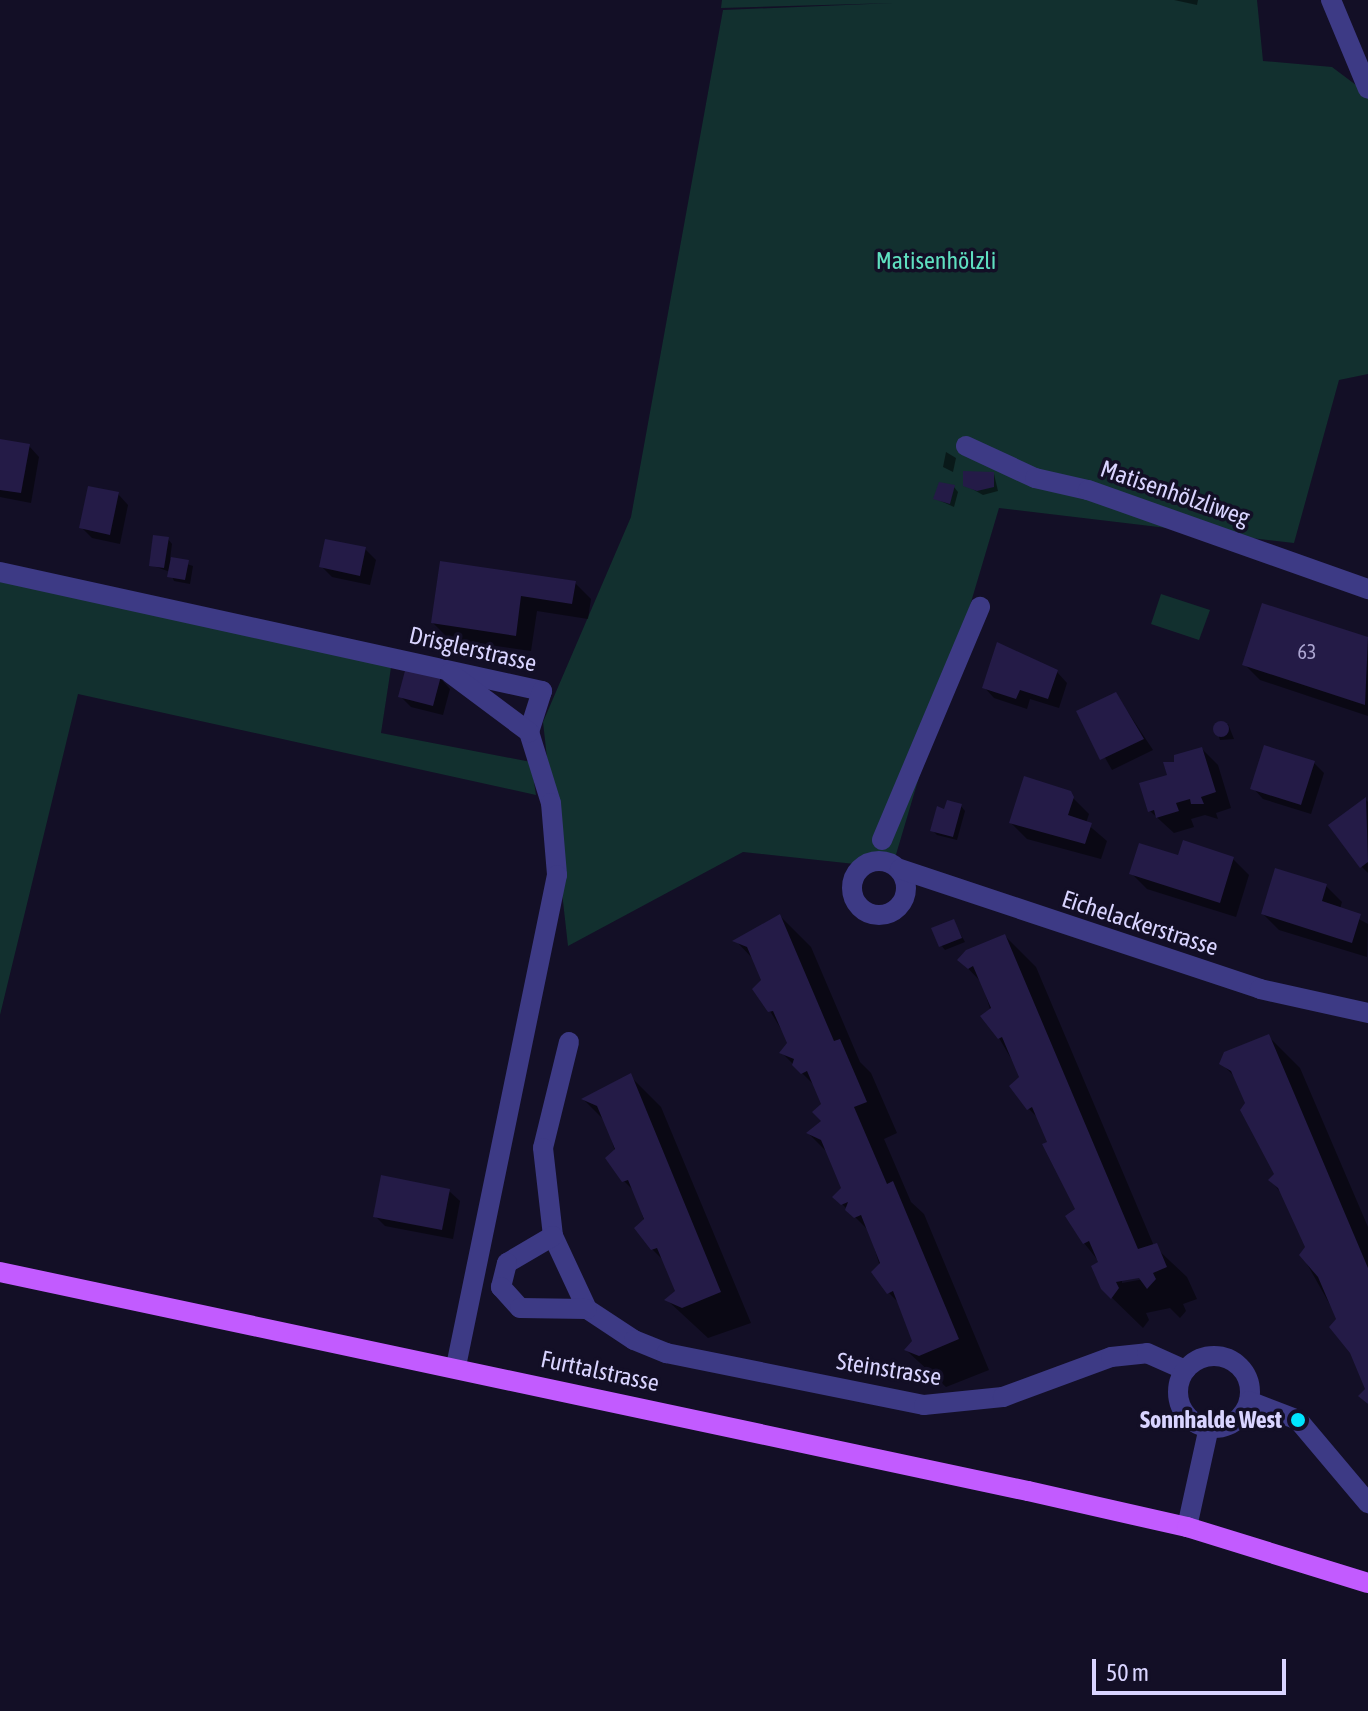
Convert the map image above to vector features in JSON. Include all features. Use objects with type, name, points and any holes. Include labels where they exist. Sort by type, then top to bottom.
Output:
[{"type":"main road","name":"Furttalstrasse","points":[[0,1272],[456,1366],[1187,1527],[1368,1583]]},
{"type":"street","points":[[1331,0],[1368,89]]},
{"type":"street","name":"Matisenhölzliweg","points":[[966,446],[1035,478],[1088,490],[1368,589]]},
{"type":"street","name":"Drisglerstrasse","points":[[0,572],[542,691],[529,732]]},
{"type":"street","points":[[882,840],[980,607]]},
{"type":"street","points":[[444,668],[529,732],[551,803],[557,875],[456,1366]]},
{"type":"street","name":"Eichelackerstrasse","points":[[900,869],[1260,989],[1368,1013]]},
{"type":"street","points":[[553,1236],[507,1263],[501,1287],[520,1308],[587,1309],[553,1236],[543,1148],[569,1042]]},
{"type":"street","name":"Steinstrasse","points":[[587,1309],[634,1340],[666,1353],[924,1405],[1003,1397],[1111,1357],[1147,1353],[1185,1370]]},
{"type":"street","points":[[1206,1357],[1230,1359],[1247,1377],[1249,1401],[1234,1421],[1209,1427],[1189,1417],[1180,1400],[1185,1370],[1206,1357]]},
{"type":"street","points":[[1249,1401],[1298,1420],[1368,1503]]},
{"type":"street","points":[[1187,1527],[1209,1427]]},
{"type":"green space","name":"Matisenhölzli","points":[[722,0],[1257,0],[1263,61],[1332,67],[1368,94],[1368,374],[1339,380],[1294,543],[999,508],[892,868],[743,852],[568,946],[543,722],[631,517],[723,10],[894,3],[721,8]]},
{"type":"green space","points":[[0,579],[392,661],[381,733],[531,762],[536,795],[78,694],[0,1015]]},
{"type":"green space","points":[[1161,594],[1210,610],[1199,640],[1151,624]]},
{"type":"building","points":[[0,439],[30,444],[21,493],[0,490]]},
{"type":"building","points":[[963,471],[994,472],[994,487],[977,491],[963,486]]},
{"type":"building","points":[[939,482],[955,485],[950,504],[933,499]]},
{"type":"building","points":[[88,486],[119,492],[110,535],[79,528]]},
{"type":"building","points":[[153,535],[169,537],[164,568],[149,566]]},
{"type":"building","points":[[325,539],[366,547],[360,576],[319,567]]},
{"type":"building","points":[[171,557],[189,560],[185,580],[167,577]]},
{"type":"building","points":[[440,561],[576,581],[572,604],[521,596],[516,636],[431,623]]},
{"type":"building","points":[[1262,603],[1368,637],[1365,705],[1242,665]]},
{"type":"building","points":[[997,642],[1058,670],[1048,699],[1020,690],[1016,699],[982,688]]},
{"type":"building","points":[[406,667],[441,676],[433,706],[398,697]]},
{"type":"building","points":[[1116,692],[1144,739],[1100,760],[1076,711]]},
{"type":"building","points":[[1218,721],[1224,721],[1229,729],[1227,735],[1218,737],[1213,732],[1213,726]]},
{"type":"building","points":[[1264,745],[1315,761],[1301,805],[1250,789]]},
{"type":"building","points":[[1202,747],[1216,792],[1201,797],[1204,804],[1191,804],[1190,799],[1176,803],[1179,811],[1156,818],[1154,810],[1148,812],[1139,783],[1167,775],[1163,762],[1174,762],[1174,755]]},
{"type":"building","points":[[1024,776],[1071,791],[1074,797],[1068,815],[1092,823],[1085,844],[1009,823]]},
{"type":"building","points":[[1366,797],[1368,862],[1360,868],[1328,825]]},
{"type":"building","points":[[947,800],[962,804],[953,837],[930,831],[937,806],[944,809]]},
{"type":"building","points":[[1183,840],[1234,857],[1220,903],[1129,874],[1139,843],[1178,855]]},
{"type":"building","points":[[1275,868],[1327,884],[1322,901],[1361,914],[1352,943],[1261,914]]},
{"type":"building","points":[[780,914],[834,1041],[840,1039],[867,1102],[854,1107],[887,1184],[893,1181],[959,1339],[919,1356],[904,1350],[912,1341],[893,1291],[887,1294],[871,1272],[880,1263],[861,1215],[854,1218],[845,1210],[848,1202],[841,1205],[832,1197],[841,1188],[821,1140],[806,1133],[821,1121],[812,1112],[821,1104],[807,1071],[801,1074],[792,1065],[794,1059],[779,1053],[787,1043],[773,1011],[768,1012],[752,989],[761,980],[747,947],[732,941]]},
{"type":"building","points":[[954,919],[962,938],[939,947],[931,928]]},
{"type":"building","points":[[1005,934],[1138,1249],[1157,1243],[1167,1267],[1153,1273],[1156,1279],[1147,1289],[1139,1278],[1116,1282],[1119,1288],[1111,1299],[1101,1289],[1091,1266],[1098,1262],[1089,1241],[1083,1244],[1065,1216],[1075,1209],[1042,1144],[1047,1142],[1032,1107],[1027,1110],[1009,1086],[1019,1077],[1002,1037],[998,1039],[980,1016],[991,1008],[973,966],[968,969],[957,960],[966,950]]},
{"type":"building","points":[[1269,1034],[1368,1268],[1368,1404],[1358,1396],[1365,1389],[1350,1353],[1329,1327],[1336,1319],[1318,1277],[1299,1255],[1305,1247],[1278,1188],[1268,1180],[1274,1174],[1240,1110],[1245,1103],[1231,1071],[1219,1064],[1224,1052]]},
{"type":"building","points":[[631,1073],[721,1292],[682,1308],[664,1300],[675,1291],[657,1248],[651,1250],[634,1228],[644,1219],[628,1180],[622,1182],[605,1158],[615,1149],[597,1106],[581,1099]]},
{"type":"building","points":[[381,1175],[450,1189],[442,1230],[373,1217]]},
{"type":"place","name":"Sonnhalde West","points":[[1298,1420]]}]
